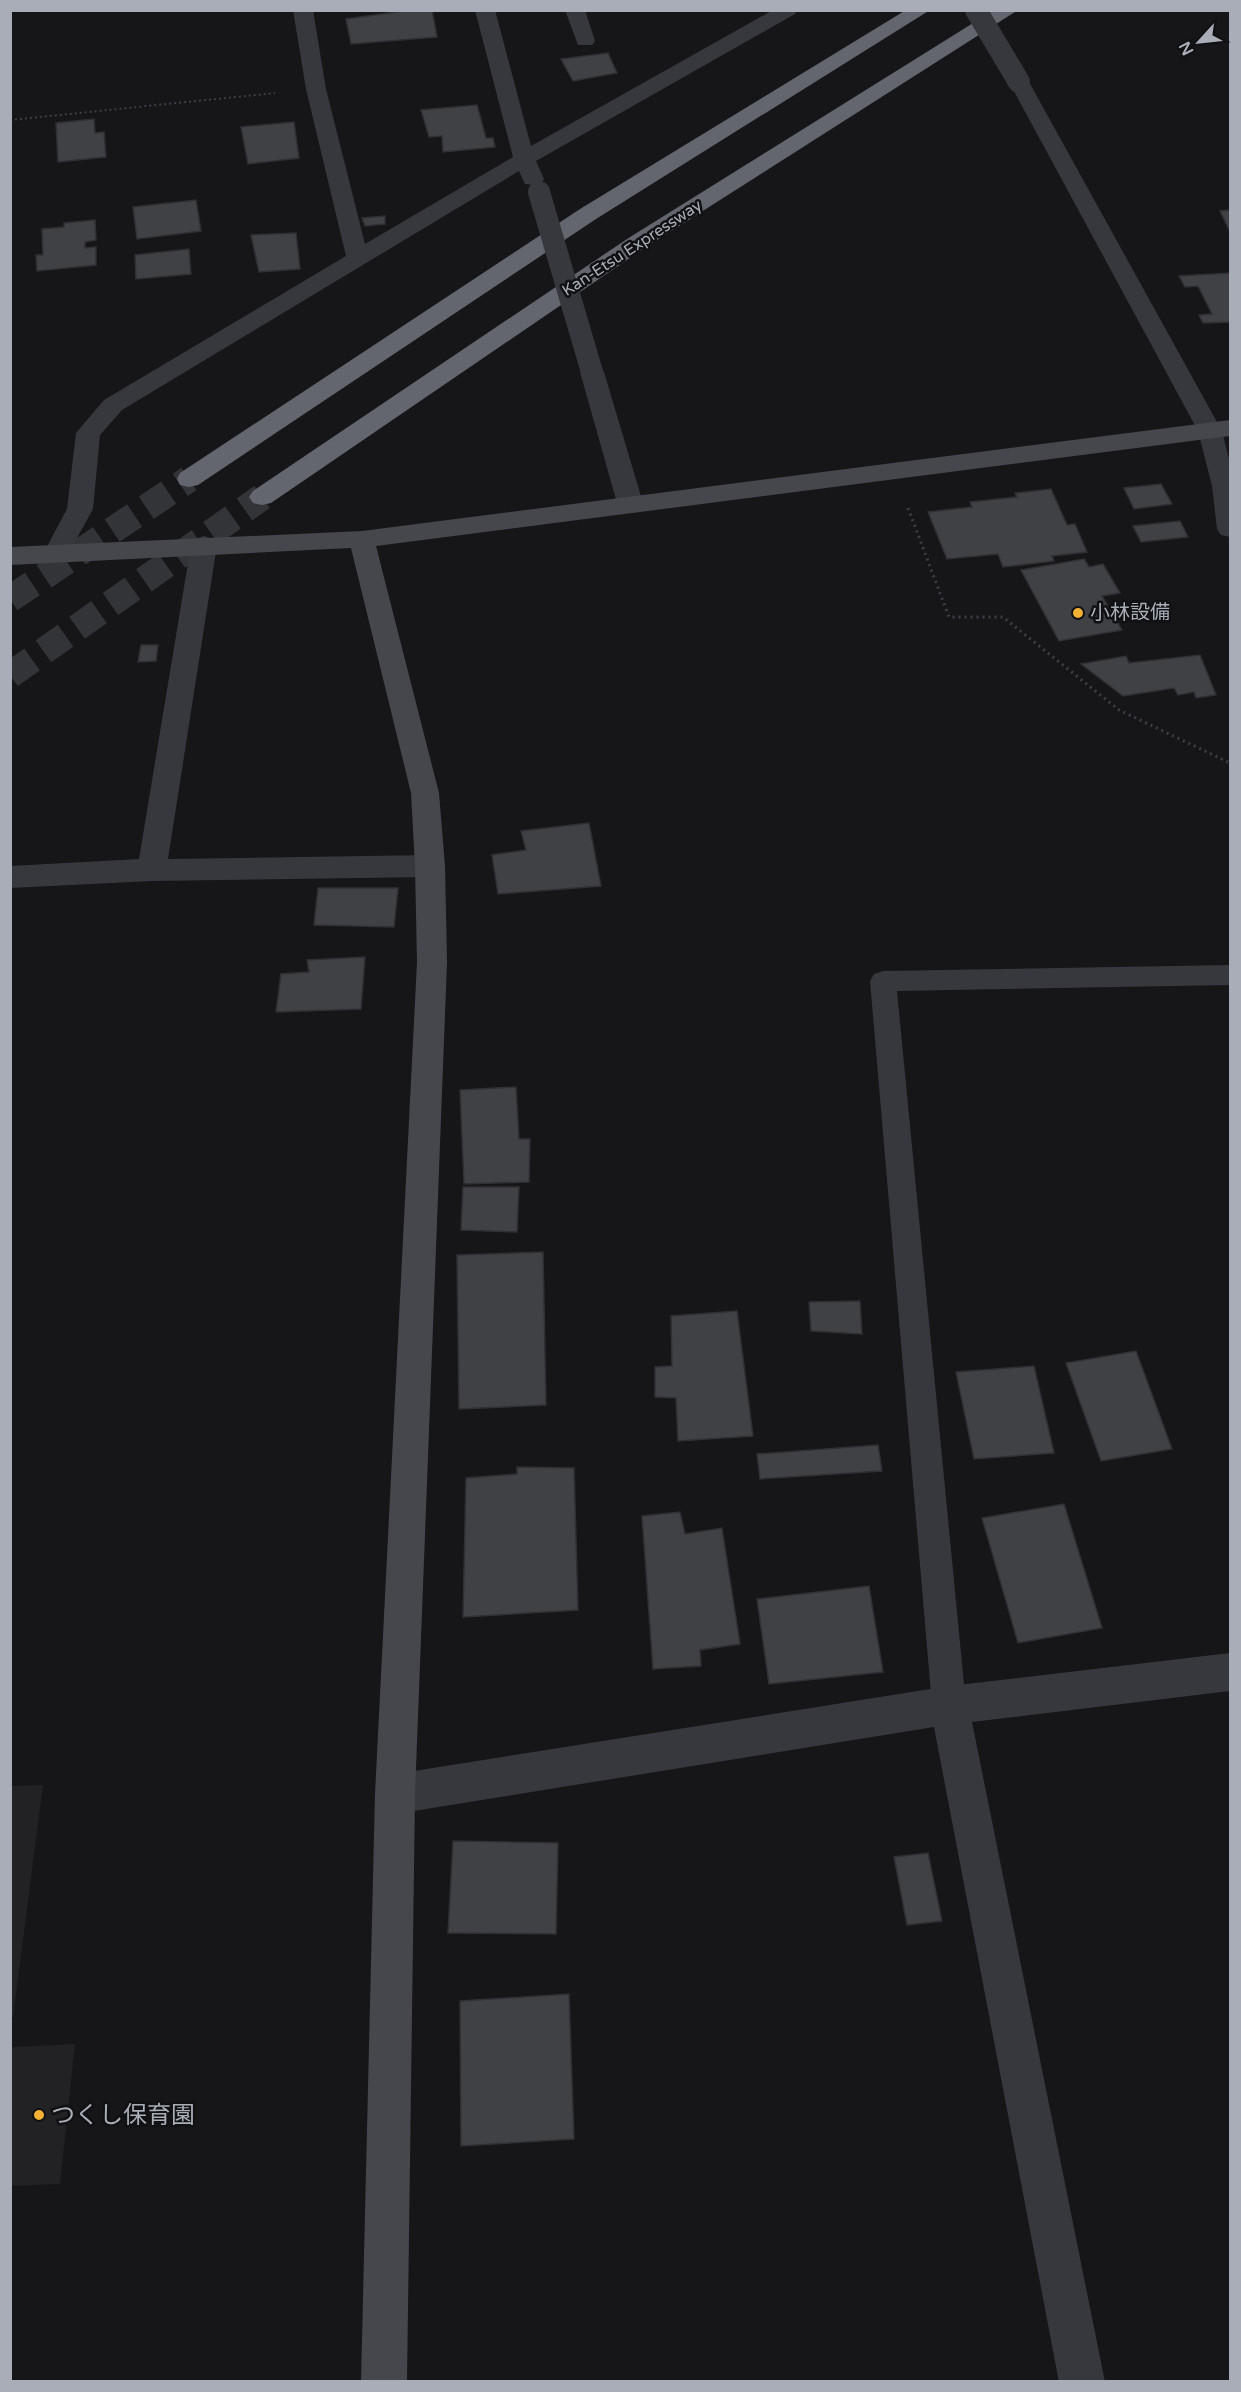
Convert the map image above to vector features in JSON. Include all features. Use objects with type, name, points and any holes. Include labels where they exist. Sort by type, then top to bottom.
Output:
[{"type":"highway","points":[[189,479],[588,214],[921,10]]},
{"type":"highway","name":"Kan-Etsu Expressway","points":[[262,497],[645,237],[954,42],[1009,10]]},
{"type":"street","points":[[303,10],[316,89],[358,259]]},
{"type":"street","points":[[484,10],[524,159],[539,192],[630,502]]},
{"type":"street","points":[[575,10],[585,41]]},
{"type":"street","points":[[57,552],[80,509],[88,433],[113,405],[524,159],[788,10]]},
{"type":"street","points":[[976,10],[1220,429],[1230,529]]},
{"type":"street","points":[[10,556],[362,538],[630,502],[1220,429]]},
{"type":"street","points":[[362,538],[425,793],[430,866],[432,962],[395,1794],[384,2382]]},
{"type":"street","points":[[152,870],[204,545]]},
{"type":"street","points":[[10,877],[152,870],[430,866]]},
{"type":"street","points":[[395,1794],[949,1705],[1230,1672]]},
{"type":"street","points":[[949,1705],[1082,2382]]},
{"type":"lane","points":[[949,1705],[883,981],[1230,975]]},
{"type":"path","points":[[10,120],[316,89]]},
{"type":"path","points":[[894,470],[949,617],[1003,616],[1119,710],[1230,763]]},
{"type":"shaded area","points":[[43,1785],[13,2017],[11,2017],[11,1786]]},
{"type":"shaded area","name":"つくし保育園","points":[[75,2044],[60,2184],[11,2186],[11,2047]]},
{"type":"building","points":[[432,10],[437,37],[351,44],[346,19],[404,11]]},
{"type":"building","points":[[608,53],[617,73],[573,81],[561,59]]},
{"type":"building","points":[[477,105],[486,138],[493,138],[495,147],[443,152],[442,136],[429,137],[421,110]]},
{"type":"building","points":[[94,119],[95,133],[104,132],[106,157],[58,162],[56,123]]},
{"type":"building","points":[[294,122],[299,158],[248,164],[241,127]]},
{"type":"building","points":[[196,200],[201,231],[137,239],[133,207]]},
{"type":"building","points":[[1230,210],[1230,232],[1220,211]]},
{"type":"building","points":[[385,216],[385,224],[365,226],[362,218]]},
{"type":"building","points":[[95,220],[96,240],[85,242],[85,248],[96,247],[96,265],[37,271],[36,255],[43,255],[42,229],[64,227],[64,223]]},
{"type":"building","points":[[296,233],[300,269],[259,272],[251,235]]},
{"type":"building","points":[[189,249],[191,274],[136,279],[135,255]]},
{"type":"building","points":[[1230,273],[1230,322],[1203,323],[1199,315],[1212,314],[1198,286],[1185,287],[1179,276]]},
{"type":"building","points":[[1161,484],[1172,504],[1134,509],[1124,488]]},
{"type":"building","points":[[1051,489],[1067,525],[1075,524],[1087,552],[1052,556],[1054,561],[1003,567],[998,554],[947,559],[928,512],[972,507],[970,502],[1017,497],[1015,493]]},
{"type":"building","points":[[1180,521],[1188,537],[1141,542],[1133,526]]},
{"type":"building","name":"小林設備","points":[[1084,559],[1089,567],[1103,564],[1120,593],[1102,596],[1122,630],[1059,641],[1021,570]]},
{"type":"building","points":[[141,645],[158,645],[156,661],[138,662]]},
{"type":"building","points":[[1200,655],[1216,695],[1196,698],[1194,692],[1178,695],[1174,688],[1123,696],[1081,664],[1126,656],[1129,663]]},
{"type":"building","points":[[589,823],[601,886],[498,894],[492,855],[526,850],[521,831]]},
{"type":"building","points":[[318,888],[398,888],[394,927],[314,925]]},
{"type":"building","points":[[365,957],[361,1009],[276,1012],[281,974],[309,972],[307,960]]},
{"type":"building","points":[[516,1087],[519,1139],[530,1139],[529,1182],[464,1184],[460,1090]]},
{"type":"building","points":[[463,1187],[519,1187],[517,1232],[461,1230]]},
{"type":"building","points":[[543,1252],[546,1405],[459,1409],[457,1255]]},
{"type":"building","points":[[860,1301],[862,1334],[811,1331],[809,1302]]},
{"type":"building","points":[[737,1311],[753,1436],[678,1441],[676,1398],[655,1397],[655,1367],[672,1366],[671,1316]]},
{"type":"building","points":[[1136,1351],[1172,1449],[1101,1461],[1066,1363]]},
{"type":"building","points":[[1034,1366],[1054,1453],[974,1459],[956,1372]]},
{"type":"building","points":[[878,1445],[882,1471],[760,1479],[757,1454]]},
{"type":"building","points":[[517,1467],[574,1468],[578,1610],[463,1617],[466,1478],[517,1474]]},
{"type":"building","points":[[1064,1504],[1102,1628],[1018,1643],[982,1518]]},
{"type":"building","points":[[680,1512],[685,1534],[722,1528],[740,1644],[700,1650],[701,1666],[653,1669],[642,1516]]},
{"type":"building","points":[[869,1586],[883,1672],[769,1684],[757,1599]]},
{"type":"building","points":[[453,1841],[558,1843],[556,1934],[448,1933]]},
{"type":"building","points":[[928,1853],[942,1921],[907,1925],[894,1857]]},
{"type":"building","points":[[569,1994],[574,2139],[461,2146],[460,2001]]},
{"type":"tunnel","points":[[10,599],[189,479]]},
{"type":"tunnel","points":[[10,675],[262,497]]},
{"type":"place","name":"小林設備","points":[[1078,613]]},
{"type":"place","name":"つくし保育園","points":[[39,2115]]}]
